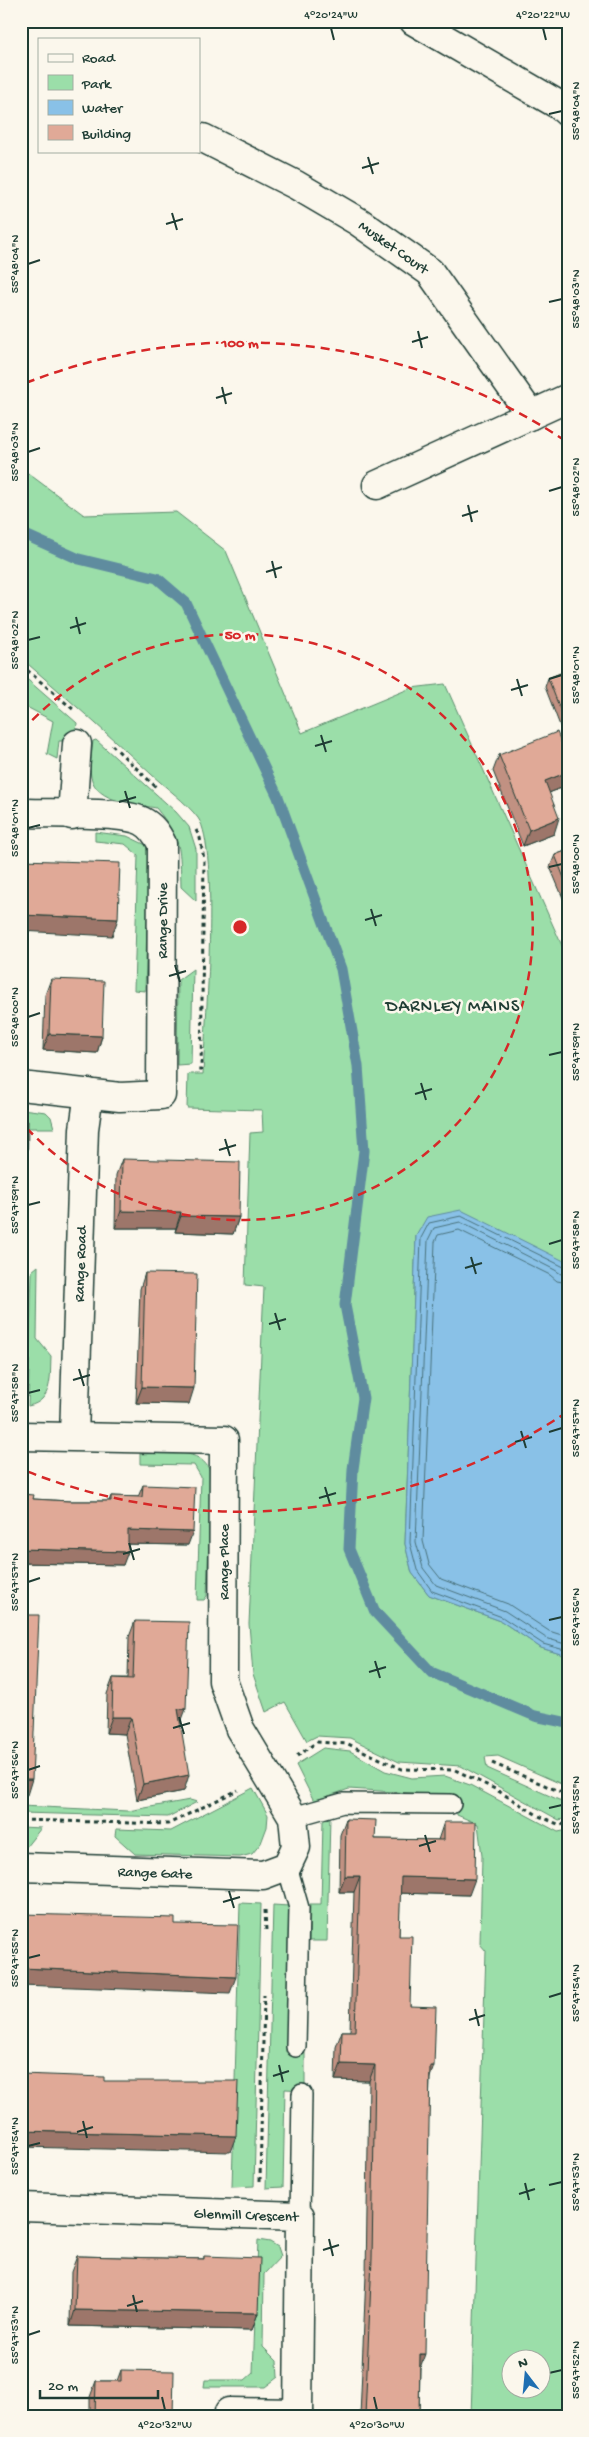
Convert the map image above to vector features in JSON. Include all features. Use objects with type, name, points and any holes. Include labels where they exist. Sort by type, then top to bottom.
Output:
[{"type":"street","points":[[414,21],[565,103]]},
{"type":"street","name":"Musket Court","points":[[204,138],[296,185],[359,222],[430,272],[531,415]]},
{"type":"street","points":[[377,485],[568,398]]},
{"type":"street","points":[[72,815],[77,744]]},
{"type":"street","name":"Range Drive","points":[[21,1086],[120,1097],[161,1095],[162,844],[156,831],[141,821],[114,816],[24,813]]},
{"type":"street","name":"Range Road","points":[[74,1436],[84,1129],[89,1093]]},
{"type":"street","name":"Range Place","points":[[21,1436],[224,1440],[223,1681],[240,1729],[293,1817],[296,1847],[275,1871]]},
{"type":"street","name":"Range Gate","points":[[21,1867],[275,1871]]},
{"type":"street","name":"Glenmill Crescent","points":[[21,2208],[300,2216],[298,2414]]},
{"type":"street","points":[[229,2416],[229,2412],[298,2414]]},
{"type":"lane","points":[[293,1817],[344,1803],[451,1804]]},
{"type":"lane","points":[[275,1871],[300,1908],[296,2047]]},
{"type":"lane","points":[[300,2216],[302,2094]]},
{"type":"path","points":[[492,1763],[568,1795]]},
{"type":"path","points":[[21,1820],[168,1824],[269,1775]]},
{"type":"path","points":[[266,1939],[275,1871]]},
{"type":"path","points":[[259,2214],[264,1988]]},
{"type":"green space","points":[[21,468],[84,515],[176,512],[226,551],[302,733],[411,688],[445,684],[568,959],[568,1269],[564,1261],[416,1236],[405,1544],[412,1573],[429,1595],[501,1621],[541,1648],[567,1656],[568,1650],[568,1787],[498,1756],[485,1757],[487,1768],[568,1804],[568,1818],[559,1820],[461,1766],[399,1762],[350,1738],[317,1736],[307,1741],[285,1702],[266,1712],[253,1674],[249,1624],[264,1287],[245,1285],[250,1133],[263,1132],[262,1110],[187,1108],[188,1074],[203,1074],[210,941],[210,901],[205,836],[198,818],[188,806],[21,658]]},
{"type":"green space","points":[[21,674],[77,723],[75,741],[59,741],[57,759],[47,754],[53,721],[21,704]]},
{"type":"green space","points":[[96,740],[176,812],[189,827],[196,849],[196,901],[181,887],[178,844],[171,828],[156,808],[118,801],[101,792],[95,786],[90,769],[93,741]]},
{"type":"green space","points":[[95,832],[127,836],[146,845],[149,859],[145,991],[134,990],[138,855],[125,844],[95,841]]},
{"type":"green space","points":[[193,969],[191,1064],[177,1065],[178,980]]},
{"type":"green space","points":[[22,1109],[46,1112],[51,1117],[54,1128],[21,1128]]},
{"type":"green space","points":[[38,1266],[37,1339],[51,1356],[50,1380],[46,1394],[42,1399],[28,1406],[32,1271]]},
{"type":"green space","points":[[182,1453],[191,1455],[200,1459],[211,1474],[207,1596],[204,1600],[197,1600],[201,1477],[194,1465],[140,1464],[140,1454]]},
{"type":"green space","points":[[323,1748],[350,1751],[385,1771],[412,1778],[445,1776],[470,1785],[558,1832],[568,1830],[568,2416],[471,2416],[486,1951],[480,1944],[482,1856],[478,1824],[457,1815],[456,1796],[349,1789],[314,1801],[296,1765]]},
{"type":"green space","points":[[253,1788],[268,1815],[267,1827],[261,1843],[252,1854],[240,1857],[135,1854],[115,1836],[116,1829],[171,1831]]},
{"type":"green space","points":[[190,1800],[197,1802],[168,1817],[21,1813],[21,1806],[128,1811]]},
{"type":"green space","points":[[330,1817],[327,1941],[309,1941],[310,1904],[321,1904],[323,1821]]},
{"type":"green space","points":[[21,1827],[41,1828],[22,1852],[21,1852]]},
{"type":"green space","points":[[240,1903],[261,1904],[254,2186],[232,2187]]},
{"type":"green space","points":[[273,1905],[289,1906],[286,2052],[305,2053],[305,2090],[285,2089],[283,2187],[266,2188]]},
{"type":"green space","points":[[258,2240],[270,2242],[278,2247],[281,2256],[264,2274],[263,2347],[277,2361],[278,2377],[265,2387],[204,2387],[205,2380],[245,2380],[253,2373]]},
{"type":"water","points":[[461,1210],[564,1261],[568,1269],[567,1656],[541,1648],[501,1621],[429,1595],[412,1573],[405,1544],[416,1236],[427,1217]]},
{"type":"building","points":[[568,670],[568,726],[567,727],[548,678]]},
{"type":"building","points":[[557,732],[568,759],[568,772],[545,781],[559,818],[529,830],[499,755]]},
{"type":"building","points":[[568,850],[568,888],[555,855]]},
{"type":"building","points":[[21,860],[120,863],[118,919],[21,915]]},
{"type":"building","points":[[51,979],[104,981],[102,1036],[49,1034]]},
{"type":"building","points":[[21,1121],[28,1121],[26,1243],[21,1242]]},
{"type":"building","points":[[122,1159],[240,1162],[239,1217],[181,1216],[181,1212],[121,1211]]},
{"type":"building","points":[[145,1273],[197,1274],[194,1388],[142,1387]]},
{"type":"building","points":[[143,1485],[195,1487],[193,1532],[128,1530],[128,1552],[21,1549],[21,1494],[34,1495],[33,1499],[111,1501],[111,1496],[142,1497]]},
{"type":"building","points":[[21,1615],[39,1615],[32,1779],[21,1779]]},
{"type":"building","points":[[135,1621],[189,1622],[186,1709],[178,1709],[189,1775],[143,1784],[131,1717],[112,1717],[113,1678],[133,1679]]},
{"type":"building","points":[[346,1819],[376,1820],[375,1839],[444,1840],[444,1822],[476,1822],[475,1879],[401,1877],[399,1936],[412,1936],[410,2006],[436,2007],[434,2066],[430,2066],[425,2354],[420,2354],[419,2416],[365,2416],[372,2259],[375,2065],[341,2064],[342,2031],[355,2031],[360,1876],[345,1876]]},
{"type":"building","points":[[21,1914],[175,1918],[175,1924],[238,1925],[236,1977],[21,1968]]},
{"type":"building","points":[[21,2074],[104,2077],[104,2081],[238,2081],[236,2136],[21,2131]]},
{"type":"building","points":[[77,2256],[204,2259],[204,2256],[260,2258],[258,2313],[75,2310]]},
{"type":"building","points":[[121,2370],[174,2371],[173,2416],[95,2416],[96,2381],[121,2381]]},
{"type":"waterway","points":[[21,533],[79,559],[157,578],[186,603],[278,797],[341,969],[358,1066],[364,1151],[345,1305],[363,1398],[353,1469],[349,1549],[375,1612],[431,1672],[535,1716],[568,1723]]},
{"type":"district","name":"DARNLEY MAINS","points":[[453,1005]]}]
